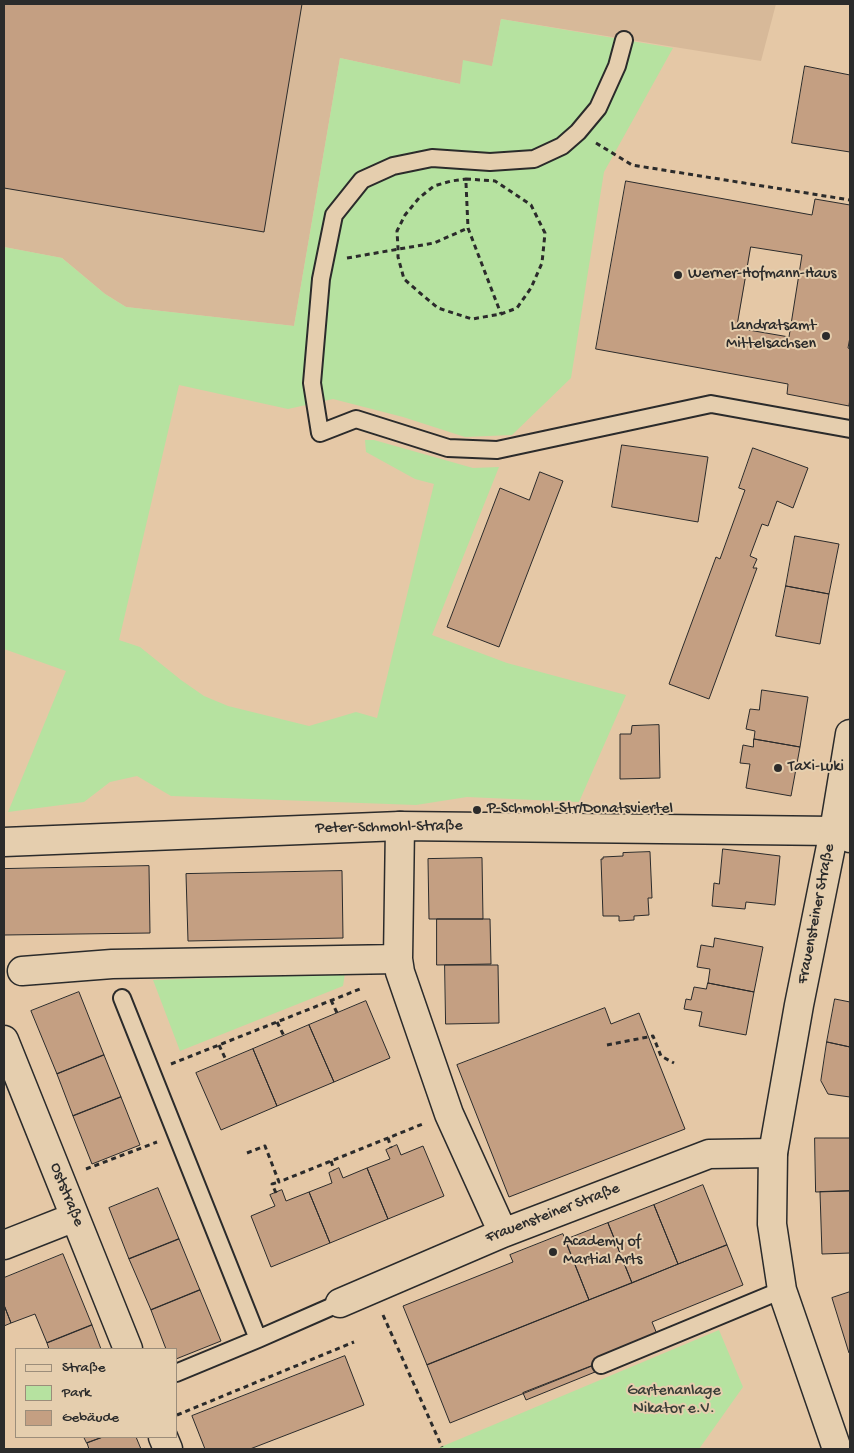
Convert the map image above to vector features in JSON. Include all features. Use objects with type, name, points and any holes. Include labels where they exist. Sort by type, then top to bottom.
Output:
[{"type":"street","name":"Frauensteiner Straße","points":[[837,1449],[782,1290],[772,1224],[773,1153],[799,1005],[842,834],[850,734]]},
{"type":"street","name":"Peter-Schmohl-Straße","points":[[4,842],[400,826],[842,834]]},
{"type":"street","points":[[400,826],[399,966],[449,1114],[503,1233]]},
{"type":"street","points":[[22,971],[112,964],[399,966]]},
{"type":"street","name":"Oststraße","points":[[4,1040],[128,1348]]},
{"type":"street","name":"Frauensteiner Straße","points":[[340,1303],[503,1233],[709,1154],[773,1153]]},
{"type":"street","points":[[4,1245],[75,1217]]},
{"type":"lane","points":[[624,40],[617,66],[598,108],[578,132],[562,146],[534,159],[490,162],[432,158],[393,166],[362,180],[334,215],[321,280],[312,383],[320,433],[356,419],[448,448],[497,450],[711,404],[850,429]]},
{"type":"lane","points":[[122,998],[258,1340]]},
{"type":"lane","points":[[602,1365],[782,1290]]},
{"type":"lane","points":[[178,1372],[258,1340],[340,1303]]},
{"type":"path","points":[[578,132],[632,165],[850,200]]},
{"type":"path","points":[[466,160],[468,228],[501,314]]},
{"type":"path","points":[[466,179],[495,181],[531,205],[545,233],[542,263],[531,288],[517,308],[501,314],[472,319],[438,308],[404,279],[398,257],[398,248],[397,231],[405,215],[419,198],[434,186],[466,179]]},
{"type":"path","points":[[324,262],[434,243],[468,228]]},
{"type":"path","points":[[152,1071],[331,1000],[399,966]]},
{"type":"path","points":[[331,1000],[337,1013]]},
{"type":"path","points":[[277,1022],[284,1036]]},
{"type":"path","points":[[607,1045],[653,1036],[661,1056],[674,1064]]},
{"type":"path","points":[[219,1045],[226,1060]]},
{"type":"path","points":[[276,1193],[272,1184],[419,1125]]},
{"type":"path","points":[[107,1161],[176,1134]]},
{"type":"path","points":[[388,1138],[391,1148]]},
{"type":"path","points":[[247,1153],[265,1146],[279,1182]]},
{"type":"path","points":[[331,1161],[334,1170]]},
{"type":"path","points":[[372,1290],[442,1447]]},
{"type":"path","points":[[178,1415],[354,1342]]},
{"type":"shaded area","points":[[4,4],[776,4],[761,61],[501,19],[492,67],[460,84],[340,58],[294,326],[126,307],[105,294],[62,258],[4,247]]},
{"type":"green space","points":[[501,19],[673,48],[604,172],[571,378],[512,435],[465,437],[403,417],[333,399],[288,409],[179,385],[119,640],[140,647],[204,696],[228,706],[309,726],[356,712],[377,718],[434,484],[415,479],[366,452],[365,440],[374,440],[473,468],[499,467],[432,635],[507,663],[626,695],[579,802],[467,797],[416,805],[171,796],[137,776],[110,782],[84,802],[8,812],[66,671],[4,649],[4,247],[62,258],[105,294],[126,307],[294,326],[340,58],[460,84],[463,60],[492,66]]},
{"type":"green space","points":[[345,973],[343,986],[180,1051],[153,980]]},
{"type":"green space","name":"Gartenanlage Nikator e.V.","points":[[719,1330],[743,1387],[699,1449],[436,1449]]},
{"type":"building","points":[[4,4],[302,4],[264,232],[4,188]]},
{"type":"building","points":[[805,66],[850,75],[850,152],[792,143]]},
{"type":"building","name":"Werner-Hofmann-Haus","points":[[626,181],[812,215],[815,199],[850,205],[849,406],[787,394],[788,384],[596,349]],"holes":[[[751,247],[802,255],[789,337],[737,328]]]},
{"type":"building","points":[[622,445],[708,457],[698,522],[612,507]]},
{"type":"building","points":[[753,448],[808,468],[793,508],[777,501],[768,526],[762,524],[750,556],[757,559],[753,568],[757,568],[709,699],[669,684],[716,557],[720,559],[745,490],[739,488]]},
{"type":"building","points":[[540,472],[563,481],[499,647],[447,627],[500,488],[529,500]]},
{"type":"building","points":[[795,536],[839,544],[829,594],[786,586]]},
{"type":"building","points":[[786,586],[829,594],[820,644],[776,636]]},
{"type":"building","points":[[762,690],[808,697],[800,747],[754,739],[755,731],[746,729],[750,709],[759,710]]},
{"type":"building","points":[[659,725],[660,778],[620,779],[620,734],[631,734],[632,726]]},
{"type":"building","points":[[754,739],[800,747],[791,796],[746,788],[750,764],[740,763],[743,745],[753,747]]},
{"type":"building","points":[[723,849],[780,856],[775,905],[746,902],[745,909],[712,906],[714,883],[719,884]]},
{"type":"building","points":[[650,852],[652,898],[648,898],[649,915],[634,916],[634,920],[619,921],[619,916],[603,916],[601,859],[603,857],[623,856],[623,853]]},
{"type":"building","points":[[482,858],[483,919],[429,919],[428,859]]},
{"type":"building","points":[[149,866],[150,933],[4,935],[4,869]]},
{"type":"building","points":[[342,871],[343,938],[188,941],[186,874]]},
{"type":"building","points":[[437,919],[490,919],[491,964],[437,965]]},
{"type":"building","points":[[715,938],[763,947],[754,992],[708,983],[710,969],[697,967],[701,945],[713,947]]},
{"type":"building","points":[[445,965],[498,965],[499,1023],[446,1024]]},
{"type":"building","points":[[708,983],[754,992],[746,1035],[699,1026],[702,1012],[684,1009],[686,999],[691,1000],[694,987],[706,989]]},
{"type":"building","points":[[79,992],[104,1055],[57,1074],[31,1011]]},
{"type":"building","points":[[835,999],[850,1002],[850,1047],[827,1042]]},
{"type":"building","points":[[366,1001],[390,1058],[334,1082],[309,1025]]},
{"type":"building","points":[[605,1008],[611,1024],[639,1013],[685,1129],[509,1197],[457,1065]]},
{"type":"building","points":[[309,1025],[334,1082],[277,1106],[253,1049]]},
{"type":"building","points":[[827,1042],[850,1047],[850,1097],[828,1094],[821,1081]]},
{"type":"building","points":[[253,1049],[277,1106],[221,1130],[196,1073]]},
{"type":"building","points":[[104,1055],[121,1097],[73,1116],[57,1074]]},
{"type":"building","points":[[121,1097],[140,1145],[92,1164],[73,1116]]},
{"type":"building","points":[[815,1138],[850,1138],[850,1191],[816,1192]]},
{"type":"building","points":[[397,1145],[401,1155],[423,1146],[444,1196],[388,1219],[367,1168],[390,1159],[386,1150]]},
{"type":"building","points":[[339,1168],[343,1178],[367,1168],[388,1219],[330,1243],[309,1192],[332,1183],[329,1173]]},
{"type":"building","points":[[703,1185],[727,1245],[678,1264],[654,1205]]},
{"type":"building","points":[[158,1188],[179,1239],[129,1259],[109,1208]]},
{"type":"building","points":[[282,1190],[286,1201],[309,1192],[330,1243],[271,1267],[251,1216],[275,1206],[270,1195]]},
{"type":"building","points":[[850,1191],[850,1253],[822,1254],[820,1192]]},
{"type":"building","points":[[654,1205],[678,1264],[632,1283],[608,1223]]},
{"type":"building","points":[[608,1223],[632,1283],[589,1300],[565,1240]]},
{"type":"building","points":[[563,1234],[589,1300],[427,1365],[403,1306],[513,1262],[510,1255]]},
{"type":"building","points":[[179,1239],[200,1290],[151,1310],[129,1259]]},
{"type":"building","points":[[727,1245],[743,1285],[652,1322],[659,1339],[450,1423],[427,1365]]},
{"type":"building","points":[[63,1254],[92,1325],[47,1343],[35,1314],[11,1323],[4,1305],[4,1278]]},
{"type":"building","points":[[200,1290],[221,1341],[178,1358],[178,1348],[166,1348],[151,1310]]},
{"type":"building","points":[[850,1292],[850,1353],[849,1353],[832,1298]]},
{"type":"building","points":[[4,1305],[11,1323],[4,1326]]},
{"type":"building","points":[[92,1325],[101,1348],[49,1348],[47,1343]]},
{"type":"building","points":[[345,1356],[364,1405],[250,1449],[205,1449],[192,1416]]},
{"type":"building","points":[[597,1364],[600,1370],[526,1400],[523,1393]]},
{"type":"building","points":[[84,1438],[100,1438],[87,1443]]},
{"type":"building","points":[[100,1438],[136,1438],[141,1449],[89,1449],[87,1443]]},
{"type":"place","name":"Werner-Hofmann-Haus","points":[[678,275]]},
{"type":"place","name":"Landratsamt Mittelsachsen","points":[[826,336]]},
{"type":"place","name":"Taxi-Luki","points":[[778,768]]},
{"type":"place","name":"P-Schmohl-Str/Donatsviertel","points":[[477,810]]},
{"type":"place","name":"Academy of Martial Arts","points":[[553,1252]]}]
